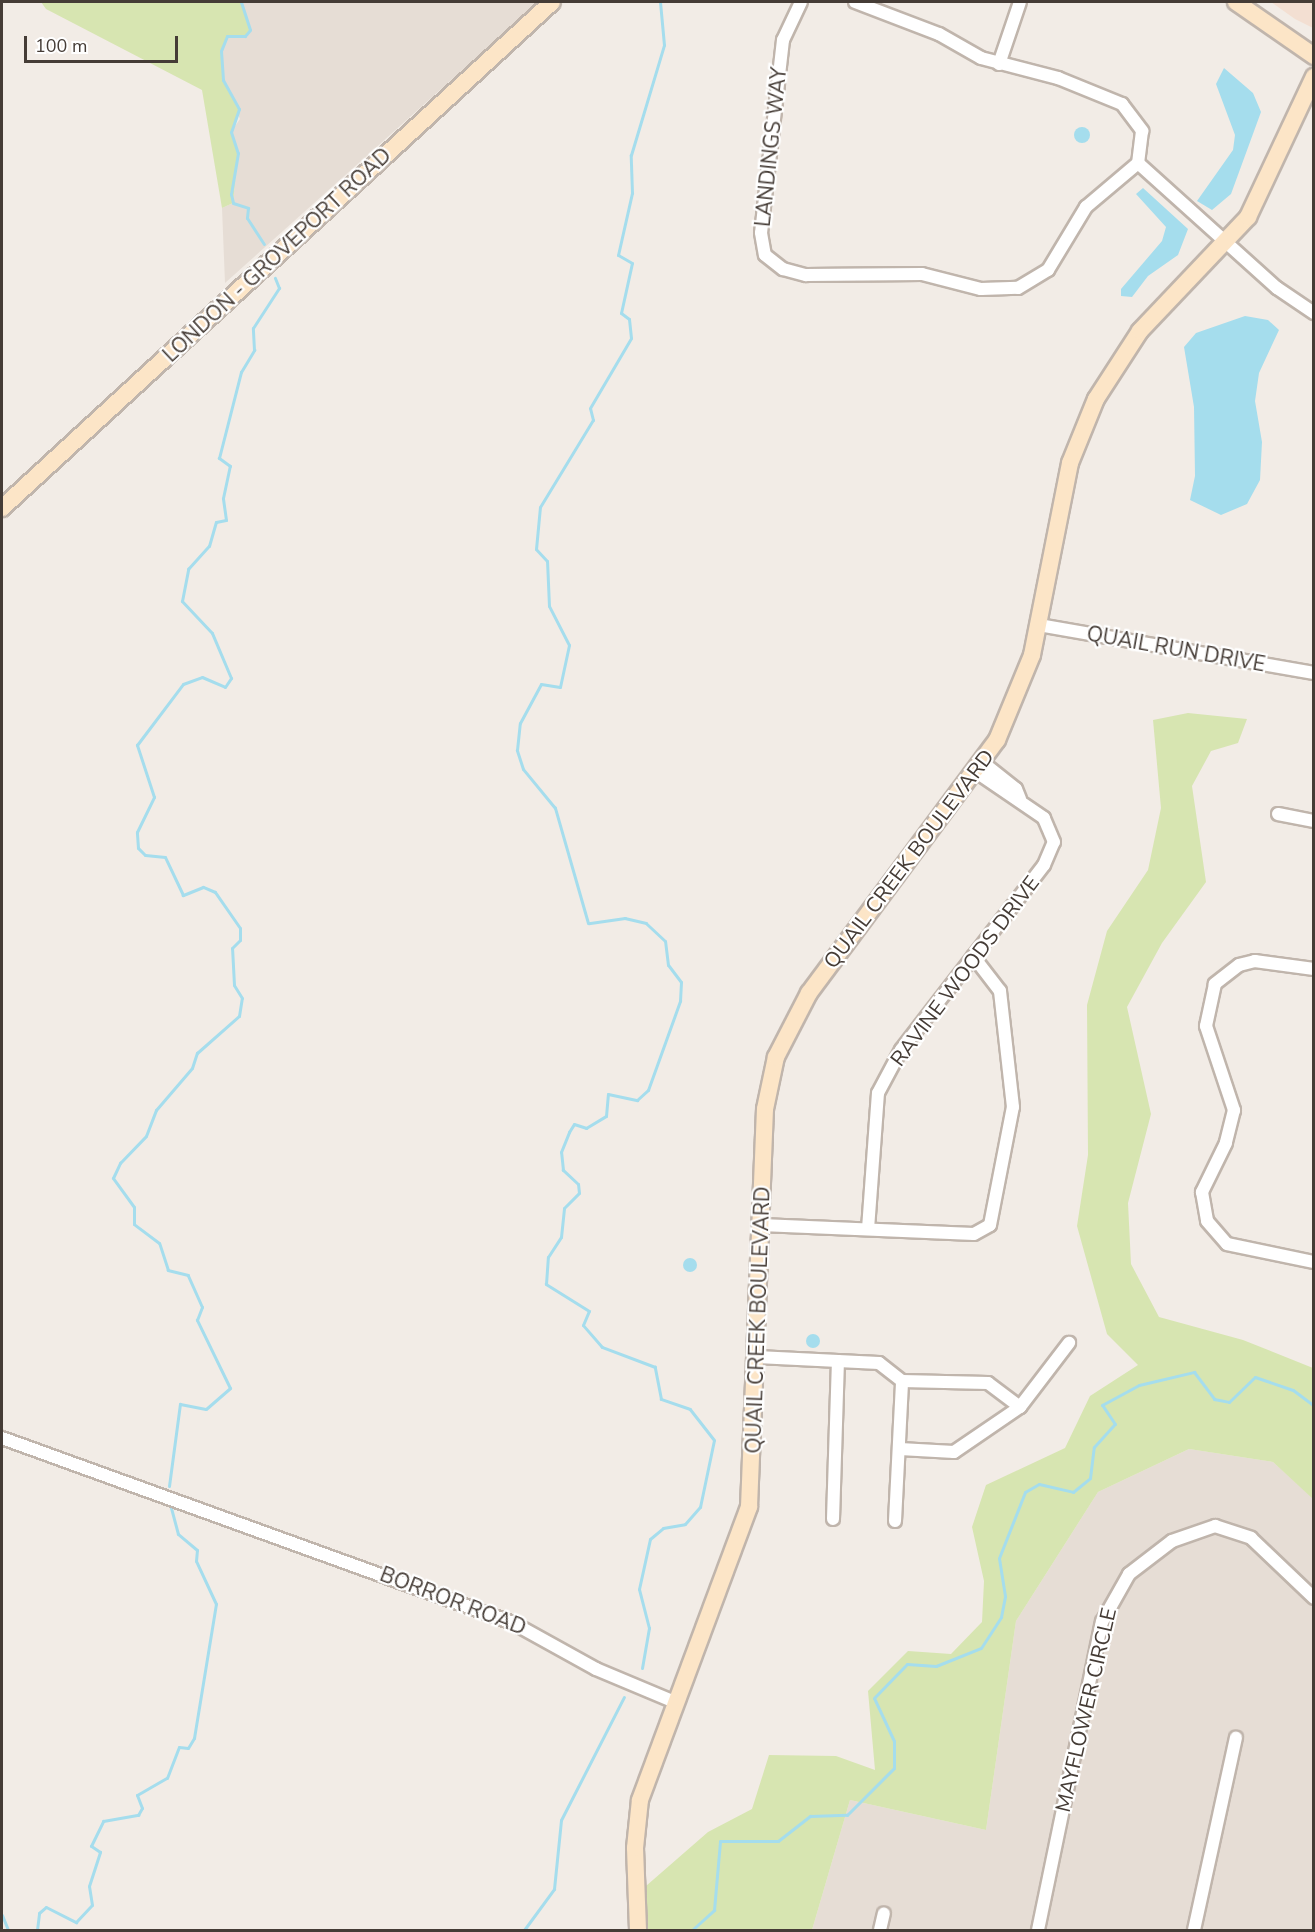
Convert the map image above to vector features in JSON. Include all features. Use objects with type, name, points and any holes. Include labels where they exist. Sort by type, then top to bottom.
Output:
[{"type":"street","name":"LONDON - GROVEPORT ROAD","points":[[2,508],[552,2]]},
{"type":"street","name":"LANDINGS WAY","points":[[801,2],[785,32],[781,55],[761,233],[765,255],[783,269],[851,277],[922,274],[981,289],[1018,288],[1048,270],[1086,207],[1137,163]]},
{"type":"street","points":[[855,2],[999,64],[1058,78],[1122,104],[1142,131],[1137,163],[1227,243],[1314,313]]},
{"type":"street","points":[[999,64],[1020,2]]},
{"type":"street","points":[[1236,2],[1314,56]]},
{"type":"street","name":"QUAIL CREEK BOULEVARD","points":[[675,1702],[749,1507],[768,1088],[790,1023],[979,766],[1021,692],[1039,625],[1070,463],[1096,399],[1140,331],[1227,243],[1269,181],[1314,77]]},
{"type":"street","name":"QUAIL RUN DRIVE","points":[[1039,625],[1314,673]]},
{"type":"street","name":"RAVINE WOODS DRIVE","points":[[868,1229],[878,1093],[901,1050],[1051,852],[1050,825],[979,766]]},
{"type":"street","points":[[1278,814],[1314,820]]},
{"type":"street","points":[[761,1225],[974,1234],[990,1225],[995,1214],[1013,1107],[1011,1068],[1000,991],[973,956]]},
{"type":"street","points":[[1314,969],[1255,961],[1239,964],[1215,984],[1206,1026],[1234,1110],[1226,1143],[1202,1192],[1207,1221],[1227,1244],[1314,1262]]},
{"type":"street","points":[[900,1449],[954,1452],[1020,1407],[1069,1343]]},
{"type":"street","points":[[757,1357],[879,1362],[902,1381],[988,1383],[1020,1407]]},
{"type":"street","points":[[833,1519],[838,1361]]},
{"type":"street","points":[[895,1521],[902,1381]]},
{"type":"street","name":"BORROR ROAD","points":[[2,1438],[513,1623],[596,1669],[675,1702]]},
{"type":"street","name":"MAYFLOWER CIRCLE","points":[[1038,1930],[1102,1622],[1129,1574],[1172,1541],[1215,1526],[1251,1538],[1314,1598]]},
{"type":"street","points":[[638,1930],[636,1825],[645,1780],[675,1702]]},
{"type":"street","points":[[1194,1930],[1236,1738]]},
{"type":"street","points":[[880,1930],[884,1912]]},
{"type":"shaded area","points":[[241,2],[538,2],[225,283],[222,208],[233,203],[238,153],[231,132],[240,119],[223,80],[221,51],[227,36],[245,36],[250,30]]},
{"type":"shaded area","points":[[1271,2],[1313,2],[1313,28],[1295,19]]},
{"type":"shaded area","points":[[1189,1449],[1273,1462],[1314,1499],[1313,1930],[812,1930],[850,1800],[986,1830],[1016,1621],[1098,1492]]},
{"type":"green space","points":[[41,2],[241,2],[250,30],[245,36],[227,36],[221,51],[223,80],[239,109],[231,132],[238,153],[233,203],[222,208],[202,90],[46,9]]},
{"type":"green space","points":[[1188,713],[1247,719],[1238,743],[1211,751],[1192,786],[1206,882],[1162,943],[1127,1007],[1151,1114],[1128,1203],[1131,1264],[1159,1317],[1243,1340],[1313,1368],[1313,1499],[1273,1462],[1189,1449],[1098,1492],[1016,1621],[986,1830],[850,1800],[812,1930],[647,1930],[646,1886],[708,1832],[752,1809],[769,1755],[836,1756],[875,1770],[868,1691],[908,1651],[951,1654],[982,1622],[984,1581],[972,1527],[986,1485],[1065,1448],[1090,1396],[1138,1365],[1107,1334],[1077,1226],[1088,1155],[1087,1005],[1107,931],[1148,870],[1161,808],[1153,720]]},
{"type":"water","points":[[1224,68],[1253,93],[1261,112],[1231,194],[1212,210],[1197,201],[1233,150],[1235,135],[1216,84]]},
{"type":"water","points":[[1082,127],[1088,129],[1090,135],[1088,141],[1082,143],[1076,141],[1074,135],[1076,129]]},
{"type":"water","points":[[1143,188],[1188,229],[1178,255],[1148,276],[1132,297],[1121,296],[1121,289],[1162,241],[1166,227],[1136,194]]},
{"type":"water","points":[[1245,316],[1268,320],[1279,330],[1259,373],[1255,401],[1262,442],[1260,480],[1247,504],[1221,515],[1190,500],[1195,476],[1194,407],[1184,347],[1196,333]]},
{"type":"water","points":[[690,1258],[695,1260],[697,1265],[695,1270],[690,1272],[685,1270],[683,1265],[685,1260]]},
{"type":"water","points":[[813,1334],[818,1336],[820,1341],[818,1346],[813,1348],[808,1346],[806,1341],[808,1336]]},
{"type":"waterway","points":[[241,2],[250,30],[245,36],[227,36],[221,51],[223,80],[239,109],[231,132],[238,153],[231,194],[233,203],[248,208],[247,218],[264,244]]},
{"type":"waterway","points":[[642,1668],[649,1628],[639,1589],[650,1539],[663,1528],[685,1524],[700,1507],[714,1440],[690,1409],[661,1399],[655,1367],[602,1347],[583,1325],[589,1311],[546,1284],[548,1257],[561,1237],[564,1208],[579,1193],[578,1184],[563,1170],[561,1152],[569,1132],[574,1124],[586,1128],[606,1116],[608,1094],[637,1100],[648,1090],[680,1001],[681,982],[668,965],[665,941],[646,923],[625,918],[588,923],[555,808],[523,769],[517,750],[520,723],[541,684],[560,687],[569,645],[549,606],[547,561],[536,549],[540,507],[593,420],[590,408],[631,338],[629,319],[621,313],[632,263],[618,255],[632,193],[631,155],[664,45],[660,2]]},
{"type":"waterway","points":[[169,1486],[180,1404],[206,1409],[230,1388],[197,1320],[202,1307],[188,1275],[168,1270],[159,1243],[134,1224],[134,1207],[113,1178],[120,1163],[146,1136],[156,1110],[192,1068],[197,1053],[239,1016],[242,998],[234,985],[232,948],[240,940],[240,928],[215,892],[203,887],[183,895],[165,857],[145,855],[138,848],[137,832],[154,797],[137,745],[183,684],[202,677],[225,687],[231,678],[212,633],[182,601],[188,569],[209,546],[216,522],[226,520],[223,498],[230,466],[219,458],[241,372],[254,350],[253,328],[279,288],[275,278]]},
{"type":"waterway","points":[[692,1930],[714,1910],[720,1841],[778,1841],[810,1816],[847,1815],[894,1768],[894,1741],[874,1698],[907,1664],[936,1666],[981,1648],[1001,1617],[1005,1596],[999,1558],[1025,1492],[1039,1484],[1073,1492],[1090,1478],[1094,1447],[1115,1424],[1102,1405],[1139,1385],[1194,1372],[1214,1399],[1229,1402],[1255,1377],[1293,1390],[1314,1406]]},
{"type":"waterway","points":[[37,1930],[39,1913],[46,1907],[76,1922],[92,1905],[89,1886],[100,1852],[91,1846],[103,1821],[138,1815],[142,1808],[137,1795],[167,1778],[179,1747],[188,1748],[194,1738],[216,1604],[196,1561],[197,1550],[178,1534],[171,1507]]},
{"type":"waterway","points":[[524,1930],[554,1889],[561,1820],[624,1697]]},
{"type":"waterway","points":[[2,1915],[8,1930]]}]
